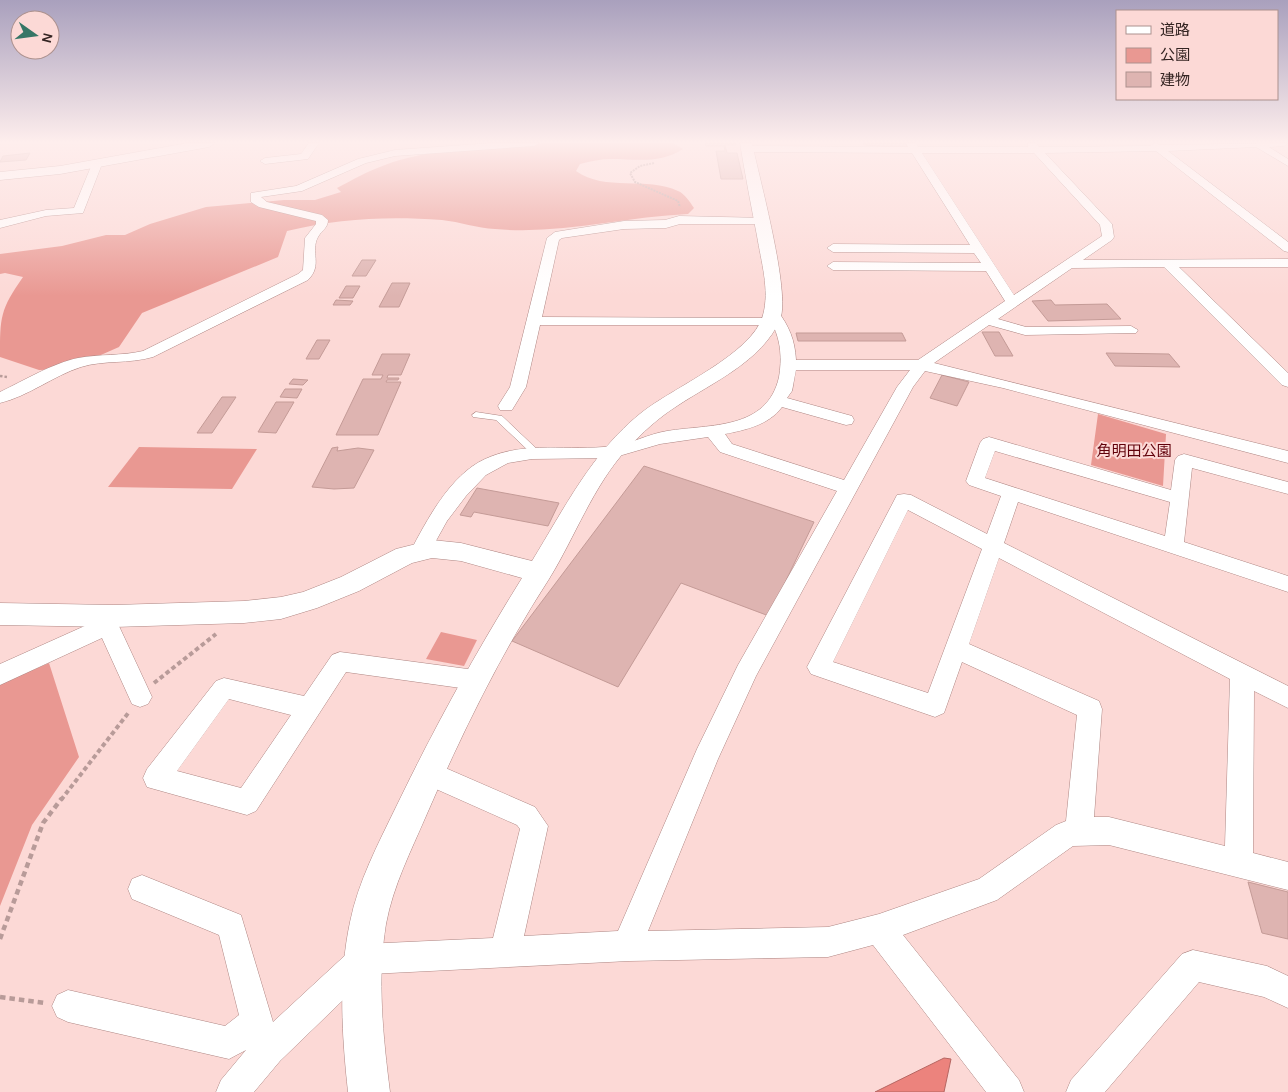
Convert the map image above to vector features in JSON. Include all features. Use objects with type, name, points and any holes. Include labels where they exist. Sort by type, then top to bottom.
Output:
[{"type":"street","points":[[0,224],[46,213],[79,211],[86,194]]},
{"type":"street","points":[[0,398],[76,363],[99,359],[133,358],[148,354],[295,282],[309,271],[311,238],[322,225],[322,220],[257,202],[255,195],[261,194]]},
{"type":"street","points":[[369,1092],[365,1056],[362,980],[368,922],[382,878],[427,772],[475,680],[603,463],[612,452],[655,412],[744,353],[770,318],[773,281],[756,194]]},
{"type":"street","points":[[943,194],[1012,302]]},
{"type":"street","points":[[629,946],[635,926],[706,757],[746,672],[905,387],[921,365],[1012,302],[1072,264],[1108,237],[1108,229],[1077,194]]},
{"type":"street","points":[[1218,194],[1288,248]]},
{"type":"street","points":[[0,212],[12,212],[15,220]]},
{"type":"street","points":[[506,406],[518,387],[553,238],[559,235],[617,226],[672,222],[761,220]]},
{"type":"street","points":[[833,248],[978,249]]},
{"type":"street","points":[[1167,263],[1288,382]]},
{"type":"street","points":[[1072,264],[1288,263]]},
{"type":"street","points":[[833,266],[990,267]]},
{"type":"street","points":[[420,552],[434,524],[477,472],[490,463],[514,454],[612,452],[659,438],[713,431],[753,423],[763,416],[777,400],[787,382],[788,365],[785,332],[770,318],[533,321]]},
{"type":"street","points":[[987,320],[1025,330],[1131,330]]},
{"type":"street","points":[[788,365],[921,365],[1005,384],[1288,457]]},
{"type":"street","points":[[777,400],[846,420]]},
{"type":"street","points":[[713,431],[726,448],[848,488]]},
{"type":"street","points":[[1180,499],[989,443],[975,481],[1288,584]]},
{"type":"street","points":[[1174,546],[1184,460],[1288,488]]},
{"type":"street","points":[[1012,493],[994,546],[935,706],[819,667],[904,500],[994,546],[1288,698]]},
{"type":"street","points":[[0,614],[111,620],[281,608],[308,601],[350,584],[405,556],[432,549],[461,552],[539,573]]},
{"type":"street","points":[[0,676],[111,620]]},
{"type":"street","points":[[111,620],[140,698]]},
{"type":"street","points":[[956,649],[1090,708],[1079,831]]},
{"type":"street","points":[[308,708],[224,688],[156,778],[247,802],[340,662],[475,680]]},
{"type":"street","points":[[1239,864],[1242,674]]},
{"type":"street","points":[[427,772],[526,816],[534,826],[505,952]]},
{"type":"street","points":[[68,1006],[229,1043],[262,1035],[364,959],[629,946],[828,942],[880,929],[987,890],[1066,835],[1079,831],[1109,831],[1288,876]]},
{"type":"street","points":[[142,890],[231,925],[262,1035],[233,1092]]},
{"type":"street","points":[[880,929],[1007,1092]]},
{"type":"street","points":[[1083,1092],[1193,965],[1267,982],[1288,992]]},
{"type":"lane","points":[[476,415],[499,418],[537,454]]},
{"type":"path","points":[[662,194],[678,201],[680,209],[670,216],[672,222]]},
{"type":"path","points":[[0,939],[43,823],[146,690],[244,612]]},
{"type":"path","points":[[0,997],[68,1006]]},
{"type":"green space","points":[[335,194],[682,194],[694,208],[688,214],[543,230],[495,229],[442,220],[403,218],[364,219],[326,223],[287,231],[278,257],[142,313],[119,347],[69,369],[39,370],[0,357],[0,332],[3,314],[23,277],[5,273],[0,274],[0,254],[62,246],[106,235],[125,235],[150,224],[206,207],[284,200],[315,200]]},
{"type":"green space","name":"角明田公園","points":[[1098,414],[1166,434],[1163,486],[1091,465]]},
{"type":"green space","points":[[139,447],[257,449],[232,489],[108,487]]},
{"type":"green space","points":[[441,632],[477,640],[464,666],[426,659]]},
{"type":"green space","points":[[49,663],[79,757],[32,825],[0,906],[0,684]]},
{"type":"shaded area","points":[[944,1058],[951,1059],[944,1092],[875,1092]]},
{"type":"building","points":[[362,260],[376,260],[366,276],[352,276]]},
{"type":"building","points":[[392,283],[410,283],[399,307],[379,307]]},
{"type":"building","points":[[346,286],[360,286],[353,298],[339,298]]},
{"type":"building","points":[[336,300],[353,301],[350,305],[333,305]]},
{"type":"building","points":[[1051,300],[1055,305],[1107,304],[1121,319],[1048,321],[1032,301]]},
{"type":"building","points":[[982,332],[999,332],[1013,356],[995,356]]},
{"type":"building","points":[[796,333],[902,333],[906,341],[798,341]]},
{"type":"building","points":[[317,340],[330,340],[319,359],[306,359]]},
{"type":"building","points":[[1106,353],[1169,354],[1180,367],[1115,366]]},
{"type":"building","points":[[382,354],[410,354],[401,375],[388,375],[387,378],[399,378],[398,380],[387,380],[386,382],[401,382],[378,435],[336,435],[363,379],[381,379],[383,375],[372,375]]},
{"type":"building","points":[[942,375],[969,382],[957,406],[930,398]]},
{"type":"building","points":[[293,379],[308,380],[303,385],[289,384]]},
{"type":"building","points":[[285,389],[302,389],[297,398],[280,397]]},
{"type":"building","points":[[222,397],[236,397],[212,433],[197,433]]},
{"type":"building","points":[[276,402],[294,402],[276,433],[258,432]]},
{"type":"building","points":[[338,447],[337,451],[358,448],[374,450],[354,488],[312,487],[332,448]]},
{"type":"building","points":[[644,466],[814,522],[769,616],[681,583],[618,687],[512,641]]},
{"type":"building","points":[[477,488],[559,503],[548,526],[474,512],[471,517],[460,515]]},
{"type":"building","points":[[1248,882],[1288,892],[1288,939],[1262,933]]}]
